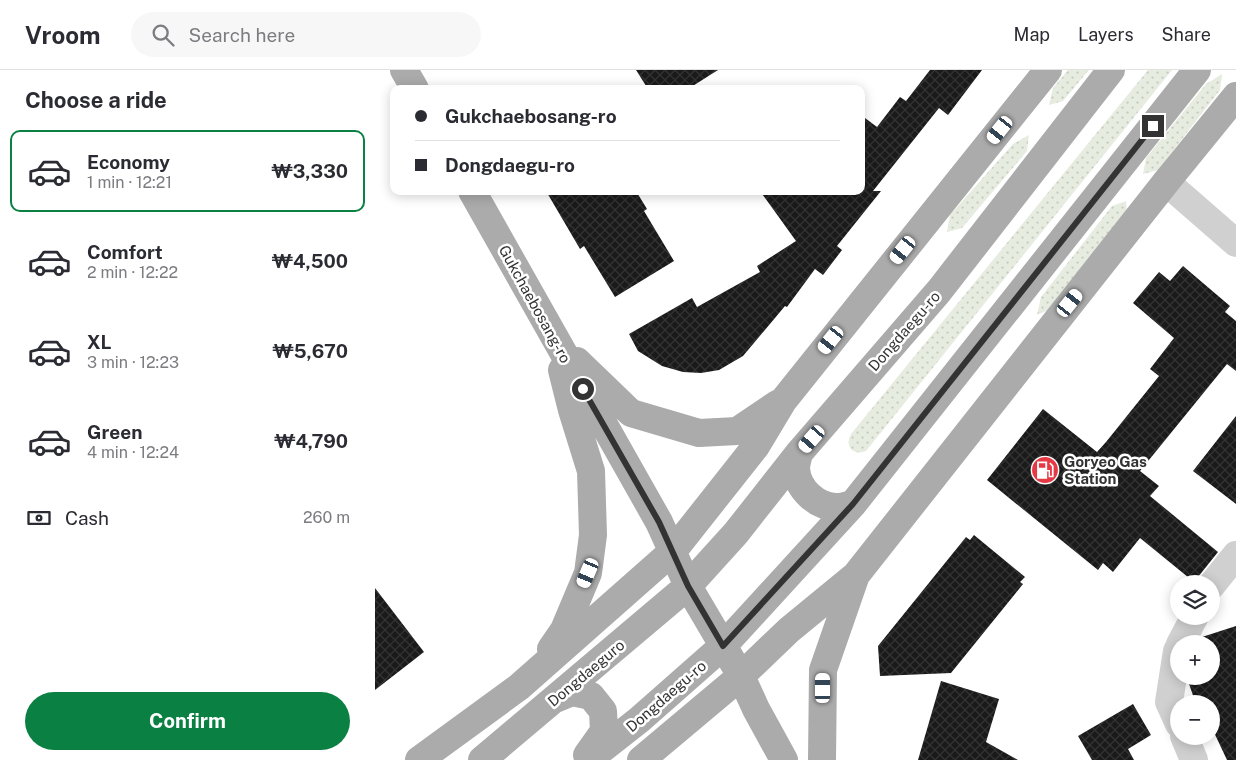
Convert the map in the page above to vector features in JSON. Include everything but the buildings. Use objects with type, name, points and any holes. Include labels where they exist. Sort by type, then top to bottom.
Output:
[{"type":"main road","points":[[404,70],[413,85]]},
{"type":"main road","points":[[419,760],[519,687],[673,551],[756,446],[783,401],[1048,70]]},
{"type":"main road","name":"Dongdaegu-ro","points":[[688,586],[735,533],[799,453],[939,291],[1111,70]]},
{"type":"main road","name":"Dongdaegu-ro","points":[[588,760],[639,720],[723,646],[853,504],[1197,70]]},
{"type":"main road","points":[[641,760],[741,676],[789,630],[856,575],[1236,96]]},
{"type":"main road","name":"Gukchaebosang-ro","points":[[474,195],[659,522],[688,586],[741,676],[756,709],[784,760]]},
{"type":"main road","points":[[555,339],[631,412],[699,433],[737,431],[783,401]]},
{"type":"main road","points":[[519,687],[544,660],[564,630],[588,573],[593,535],[591,471],[572,410],[555,339]]},
{"type":"main road","points":[[799,453],[796,469],[800,484],[809,497],[823,505],[838,507],[853,504]]},
{"type":"main road","points":[[822,760],[823,670],[856,575]]},
{"type":"main road","name":"Dongdaeguro","points":[[482,760],[688,586]]},
{"type":"main road","points":[[554,700],[572,692],[591,696],[603,711],[604,731],[583,760]]},
{"type":"street","points":[[1166,182],[1236,243]]},
{"type":"street","points":[[1220,575],[1236,555]]},
{"type":"street","points":[[1188,745],[1194,760]]},
{"type":"shaded area","points":[[1068,70],[1089,70],[1063,101],[1049,105],[1053,88]]},
{"type":"shaded area","points":[[1148,70],[1172,70],[866,451],[858,452],[851,449],[849,439],[851,434]]},
{"type":"shaded area","points":[[1222,74],[1220,90],[1158,170],[1143,174],[1146,158],[1206,84]]},
{"type":"shaded area","points":[[1029,135],[1027,151],[962,228],[947,232],[950,215],[1013,144]]},
{"type":"shaded area","points":[[1126,201],[1127,214],[1053,308],[1037,315],[1041,297],[1112,206]]},
{"type":"place","name":"Goryeo Gas Station","points":[[1045,470]]},
{"type":"route","points":[[583,389],[659,522],[688,586],[723,646],[853,504],[1153,126]]}]
